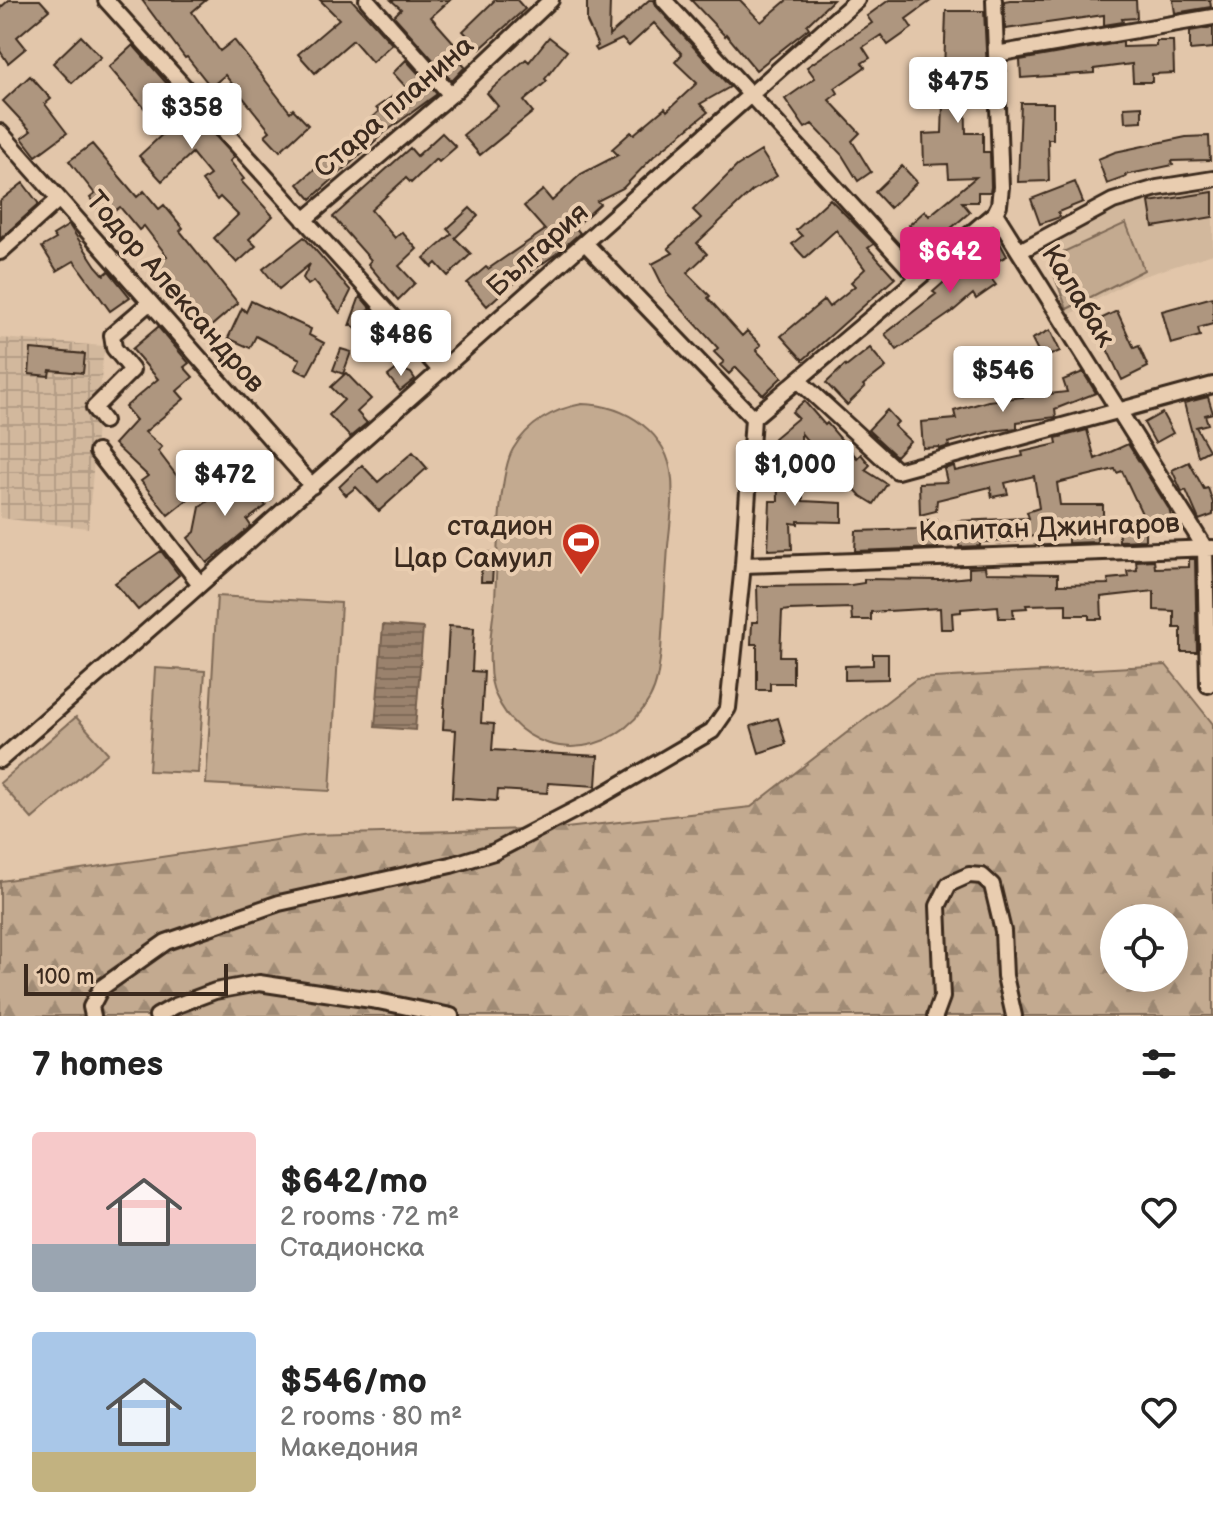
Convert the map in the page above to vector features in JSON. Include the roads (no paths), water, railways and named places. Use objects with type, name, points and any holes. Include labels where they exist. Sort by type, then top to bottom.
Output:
[{"type":"street","points":[[106,0],[441,371]]},
{"type":"street","points":[[367,0],[451,95]]},
{"type":"street","name":"Стара планина","points":[[304,220],[451,95],[551,0]]},
{"type":"street","points":[[664,0],[918,278]]},
{"type":"street","name":"България","points":[[0,760],[857,0]]},
{"type":"street","points":[[93,1016],[91,1007],[101,988],[166,942],[279,903],[451,865],[494,852],[592,801],[712,731],[728,708],[743,565],[753,418],[995,213],[999,205],[1001,187],[994,0]]},
{"type":"street","points":[[996,54],[1213,17]]},
{"type":"street","name":"Тодор Александров","points":[[0,132],[312,486]]},
{"type":"street","points":[[1020,251],[1113,201],[1157,188],[1213,179]]},
{"type":"street","points":[[0,252],[59,199]]},
{"type":"street","name":"Калабак","points":[[995,213],[1209,548]]},
{"type":"street","points":[[585,243],[753,418]]},
{"type":"street","points":[[104,421],[94,408],[132,370],[114,348],[112,335],[149,303]]},
{"type":"street","points":[[798,380],[897,471],[1213,385]]},
{"type":"street","points":[[97,452],[200,584]]},
{"type":"street","points":[[1208,685],[1209,548]]},
{"type":"street","name":"Капитан Джингаров","points":[[743,565],[1209,548]]},
{"type":"street","points":[[935,1016],[942,997],[938,906],[949,884],[969,875],[982,876],[992,885],[1003,931],[1005,976],[1014,1016]]},
{"type":"street","points":[[157,1016],[215,991],[259,983],[378,1001],[451,1016]]},
{"type":"place","name":"стадион Цар Самуил","points":[[581,576]]}]
